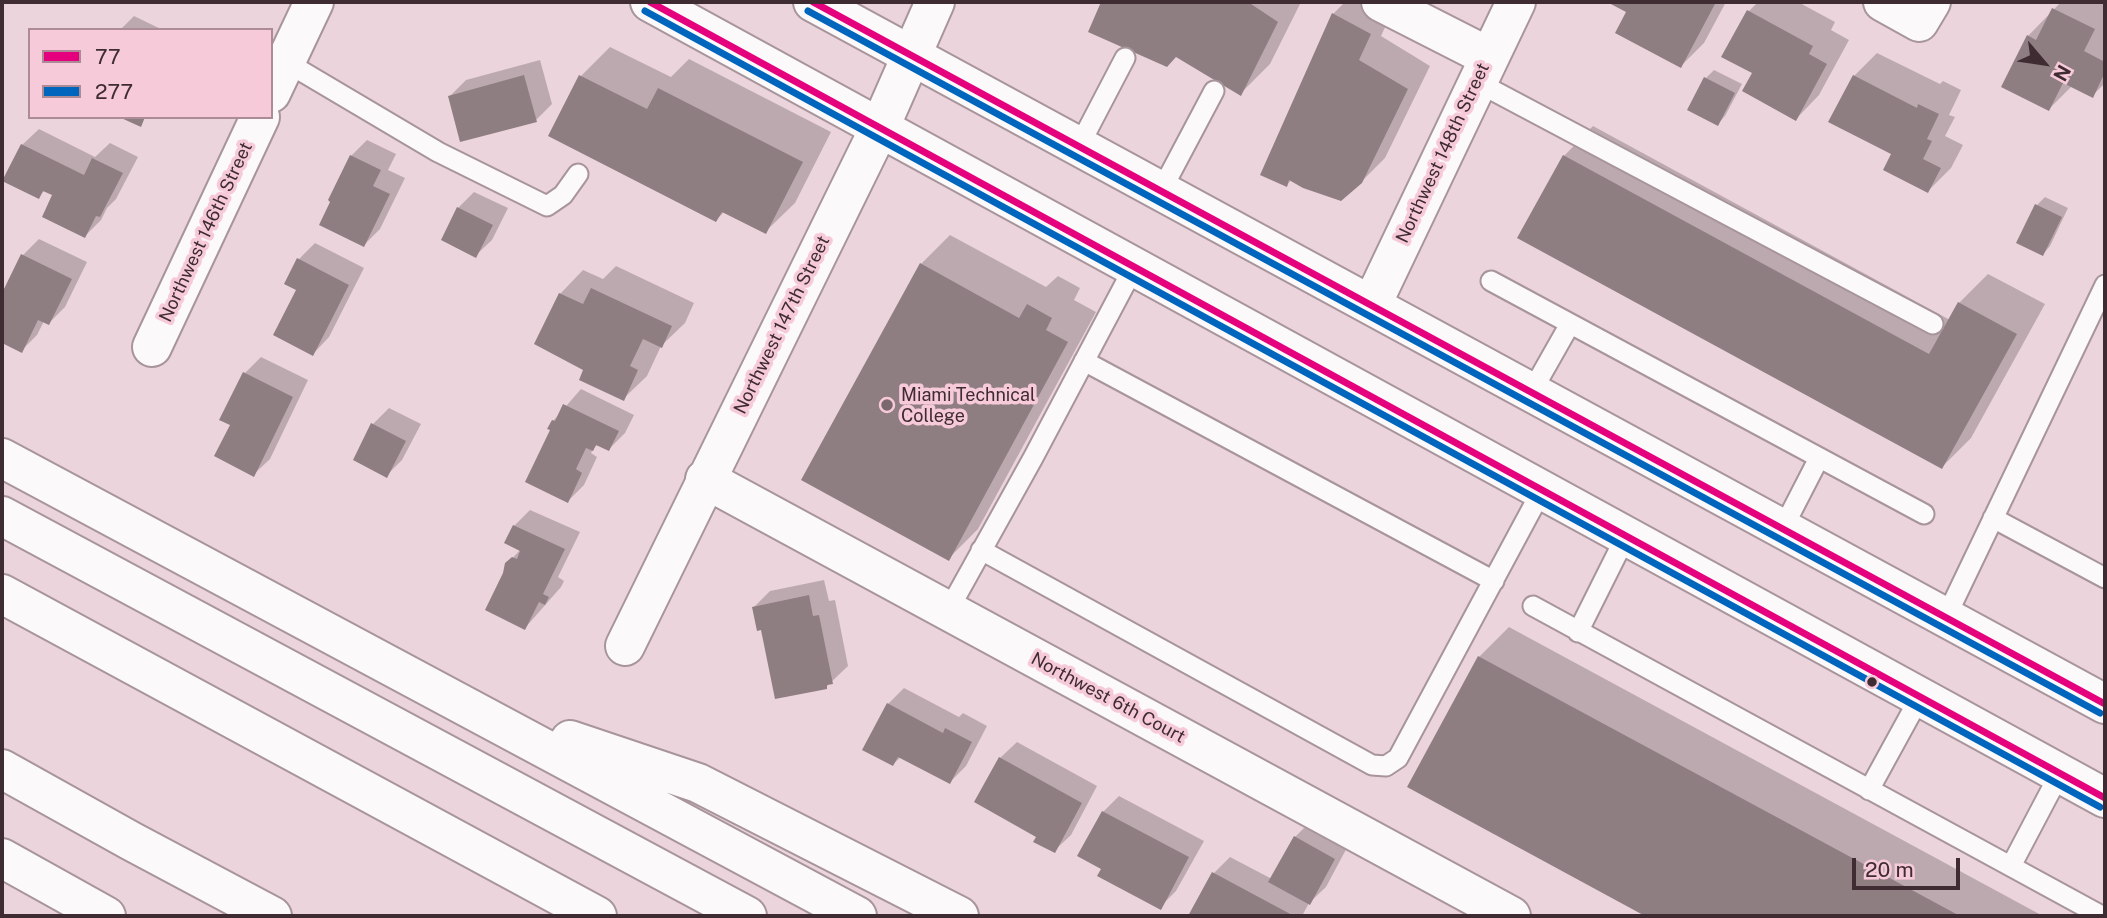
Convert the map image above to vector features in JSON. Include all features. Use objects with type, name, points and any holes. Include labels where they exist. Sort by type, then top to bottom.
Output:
[{"type":"main road","points":[[279,77],[314,2]]},
{"type":"main road","points":[[650,2],[2105,798]]},
{"type":"main road","points":[[813,2],[2105,704]]},
{"type":"main road","name":"Northwest 147th Street","points":[[625,646],[880,127],[935,2]]},
{"type":"main road","points":[[1381,2],[1483,70]]},
{"type":"main road","name":"Northwest 148th Street","points":[[1372,304],[1516,2]]},
{"type":"main road","points":[[1883,2],[1925,12]]},
{"type":"main road","name":"Northwest 146th Street","points":[[152,347],[259,119]]},
{"type":"main road","points":[[2,458],[858,916]]},
{"type":"main road","name":"Northwest 6th Court","points":[[705,479],[1511,916]]},
{"type":"main road","points":[[2,516],[747,916]]},
{"type":"main road","points":[[2,594],[597,916]]},
{"type":"main road","points":[[473,709],[698,783],[959,916]]},
{"type":"main road","points":[[2,769],[272,916]]},
{"type":"main road","points":[[2060,773],[2105,775]]},
{"type":"main road","points":[[2,858],[107,916]]},
{"type":"lane","points":[[1079,146],[1125,58]]},
{"type":"lane","points":[[1483,70],[1933,324]]},
{"type":"lane","points":[[279,77],[547,206],[563,195],[578,174]]},
{"type":"lane","points":[[1161,191],[1214,91]]},
{"type":"lane","points":[[947,611],[1134,267]]},
{"type":"lane","points":[[1491,281],[1924,514]]},
{"type":"lane","points":[[1945,617],[2105,285]]},
{"type":"lane","points":[[1532,391],[1570,324]]},
{"type":"lane","points":[[1084,361],[1494,581]]},
{"type":"lane","points":[[1783,528],[1819,458]]},
{"type":"lane","points":[[981,550],[1371,765],[1387,766],[1398,758],[1542,490]]},
{"type":"lane","points":[[1993,518],[2105,578]]},
{"type":"lane","points":[[1578,632],[1626,536]]},
{"type":"lane","points":[[1533,606],[2102,916]]},
{"type":"lane","points":[[1869,790],[1920,697]]},
{"type":"lane","points":[[2011,866],[2060,773]]},
{"type":"building","points":[[1101,2],[1248,2],[1278,22],[1241,96],[1176,57],[1167,67],[1088,32]]},
{"type":"building","points":[[1607,2],[1716,2],[1681,68],[1615,33],[1626,12]]},
{"type":"building","points":[[2052,8],[2095,29],[2084,51],[2105,62],[2105,72],[2093,98],[2063,83],[2049,111],[2001,87],[2027,35],[2036,40]]},
{"type":"building","points":[[1747,10],[1813,46],[1809,54],[1827,64],[1796,121],[1742,91],[1752,73],[1721,57]]},
{"type":"building","points":[[1332,13],[1371,34],[1359,60],[1408,89],[1362,183],[1341,201],[1303,188],[1289,180],[1287,187],[1260,175]]},
{"type":"building","points":[[524,75],[537,122],[460,142],[448,96]]},
{"type":"building","points":[[579,75],[647,109],[658,88],[803,162],[766,234],[722,212],[716,222],[548,136]]},
{"type":"building","points":[[1853,75],[1917,108],[1918,104],[1939,114],[1927,139],[1932,141],[1923,159],[1941,168],[1928,193],[1883,170],[1891,154],[1828,122]]},
{"type":"building","points":[[1704,77],[1735,93],[1718,126],[1687,110]]},
{"type":"building","points":[[123,119],[144,119],[141,127]]},
{"type":"building","points":[[21,144],[84,175],[92,158],[123,173],[100,217],[96,216],[85,238],[42,217],[52,195],[43,191],[39,199],[2,181]]},
{"type":"building","points":[[350,155],[381,170],[373,186],[390,194],[364,247],[319,225]]},
{"type":"building","points":[[1563,155],[1929,354],[1958,302],[2017,334],[1942,469],[1517,238]]},
{"type":"building","points":[[2035,204],[2062,217],[2043,256],[2016,243]]},
{"type":"building","points":[[457,207],[493,225],[476,258],[441,240]]},
{"type":"building","points":[[21,254],[72,279],[49,325],[38,320],[22,353],[2,343],[2,293]]},
{"type":"building","points":[[297,258],[349,285],[313,356],[273,335],[296,290],[284,284]]},
{"type":"building","points":[[920,263],[1019,318],[1027,304],[1052,318],[1046,330],[1068,342],[949,561],[801,480]]},
{"type":"building","points":[[591,288],[672,326],[662,348],[643,339],[630,366],[638,370],[624,401],[579,380],[583,370],[534,344],[559,293],[583,304]]},
{"type":"building","points":[[243,372],[293,397],[254,477],[214,456],[230,425],[219,420]]},
{"type":"building","points":[[563,404],[619,431],[609,451],[596,445],[593,451],[586,448],[576,469],[582,473],[568,503],[525,482],[550,430],[547,429],[552,420],[555,421]]},
{"type":"building","points":[[371,423],[406,441],[387,478],[353,460]]},
{"type":"building","points":[[513,525],[565,549],[543,594],[549,597],[545,605],[539,602],[525,630],[485,610],[505,563],[512,557],[517,559],[520,551],[504,543]]},
{"type":"building","points":[[809,595],[813,616],[819,615],[833,684],[827,685],[827,689],[775,699],[761,630],[757,631],[752,607]]},
{"type":"building","points":[[1478,656],[1960,916],[1645,916],[1407,787]]},
{"type":"building","points":[[887,703],[943,733],[945,728],[972,742],[950,784],[898,757],[893,766],[862,750]]},
{"type":"building","points":[[999,757],[1082,803],[1055,853],[1033,842],[1036,837],[974,802]]},
{"type":"building","points":[[1102,811],[1189,857],[1161,910],[1097,876],[1101,869],[1077,856]]},
{"type":"building","points":[[1294,836],[1335,859],[1310,905],[1268,882]]},
{"type":"building","points":[[1212,872],[1294,916],[1188,916]]},
{"type":"transit line","name":"77","points":[[650,2],[2105,798]]},
{"type":"transit line","name":"77","points":[[813,2],[2105,704]]},
{"type":"transit line","name":"277","points":[[645,11],[2100,807]]},
{"type":"transit line","name":"277","points":[[808,11],[2100,713]]},
{"type":"place","name":"Miami Technical College","points":[[887,405]]}]
